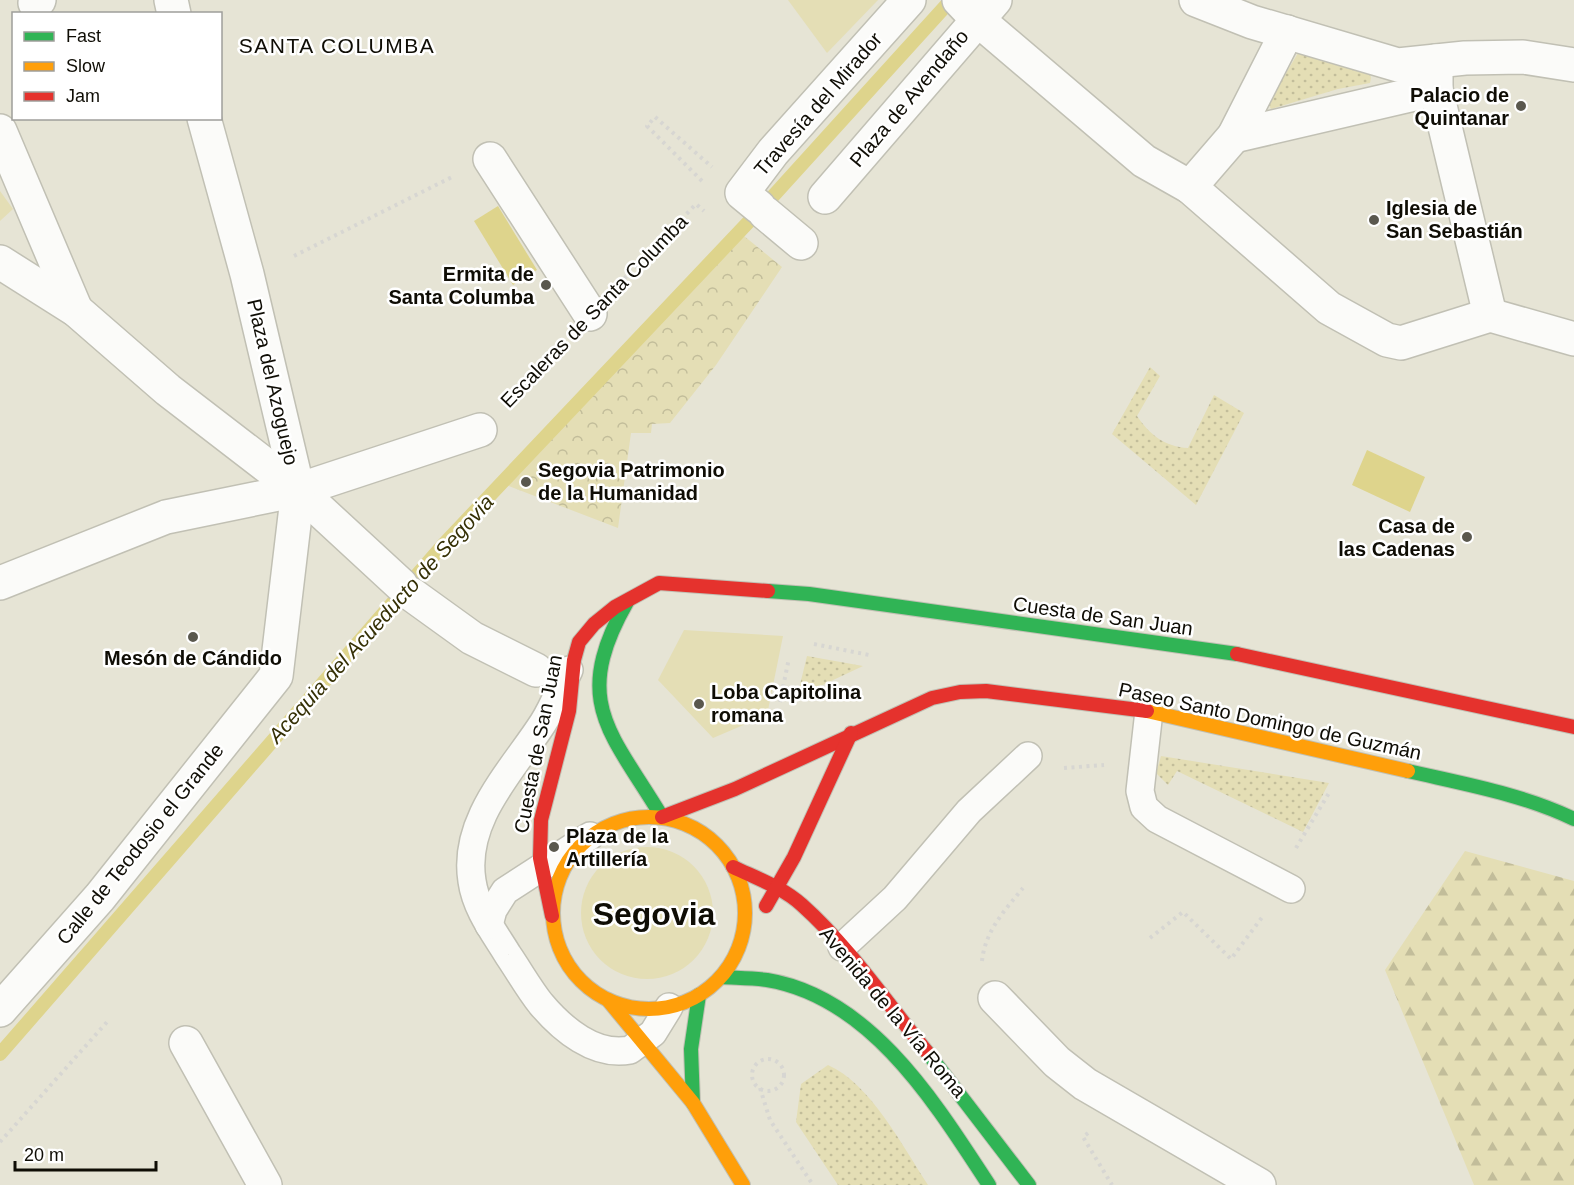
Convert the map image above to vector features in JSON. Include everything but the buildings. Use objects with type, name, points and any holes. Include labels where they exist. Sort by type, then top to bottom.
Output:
[{"type":"main road","name":"Cuesta de San Juan","points":[[574,661],[578,643],[585,633],[606,614],[648,587],[670,582],[809,594],[1226,652],[1574,727]]},
{"type":"main road","name":"Cuesta de San Juan","points":[[627,602],[612,627],[607,646],[601,675],[600,708],[616,746],[662,817]]},
{"type":"main road","name":"Cuesta de San Juan","points":[[552,916],[541,866],[539,839],[543,814],[563,739],[556,682]]},
{"type":"main road","name":"Paseo Santo Domingo de Guzmán","points":[[662,817],[735,789],[851,733],[932,698],[960,692],[1011,693],[1149,711],[1486,789],[1553,809],[1574,819]]},
{"type":"main road","points":[[745,923],[765,908],[778,888],[851,733]]},
{"type":"main road","points":[[662,817],[691,826],[715,843],[733,867],[743,894],[745,923],[737,952],[721,977],[699,995],[669,1007],[638,1009],[608,1000],[583,983],[568,966],[558,945],[552,916],[561,871],[569,858],[590,836],[624,819],[662,817]]},
{"type":"main road","points":[[802,840],[801,879],[813,917]]},
{"type":"main road","name":"Avenida de la Vía Roma","points":[[733,867],[778,888],[813,917],[842,946],[969,1103],[1029,1185]]},
{"type":"main road","name":"Avenida de la Vía Roma","points":[[721,977],[744,976],[782,983],[825,1002],[856,1021],[886,1046],[917,1081],[984,1181]]},
{"type":"main road","points":[[693,1103],[689,1071],[690,1045],[699,995]]},
{"type":"main road","points":[[608,1000],[631,1047]]},
{"type":"main road","points":[[665,1072],[693,1103],[734,1179]]},
{"type":"street","name":"Travesía del Mirador","points":[[755,204],[773,152],[909,0]]},
{"type":"street","points":[[1197,0],[1287,32],[1436,75]]},
{"type":"street","points":[[977,6],[1144,161],[1190,187],[1293,274],[1329,308],[1387,340],[1401,343],[1490,315],[1574,339]]},
{"type":"street","name":"Plaza de Avendaño","points":[[825,197],[977,6]]},
{"type":"street","points":[[1190,187],[1234,136],[1287,32]]},
{"type":"street","points":[[1234,136],[1436,75],[1522,57],[1574,65]]},
{"type":"street","points":[[1436,75],[1490,315]]},
{"type":"street","name":"Plaza del Azoguejo","points":[[205,120],[247,274],[298,490],[276,676]]},
{"type":"street","points":[[0,131],[76,310]]},
{"type":"street","points":[[490,159],[590,314]]},
{"type":"street","points":[[755,204],[801,243]]},
{"type":"street","name":"Plaza del Azoguejo","points":[[0,262],[76,310],[168,390],[298,490],[406,589],[472,638],[556,682]]},
{"type":"street","name":"Plaza del Azoguejo","points":[[0,583],[166,517],[298,490],[480,430]]},
{"type":"street","name":"Calle de Teodosio el Grande","points":[[0,1010],[100,897],[276,676]]},
{"type":"street","points":[[995,998],[1057,1062],[1085,1084],[1259,1185]]},
{"type":"street","points":[[186,1043],[265,1185]]},
{"type":"lane","points":[[574,661],[556,682],[544,722],[493,796],[476,833],[471,851],[472,882],[489,925],[549,1013],[572,1034],[602,1049],[631,1047],[658,1026],[669,1007]]},
{"type":"lane","points":[[556,682],[600,708]]},
{"type":"lane","points":[[1149,711],[1140,790],[1142,802],[1148,812],[1157,819],[1291,889]]},
{"type":"lane","points":[[842,946],[895,898],[969,811],[1023,760]]},
{"type":"lane","points":[[489,925],[493,910],[505,891],[590,836]]},
{"type":"lane","points":[[631,1047],[665,1072]]},
{"type":"path","points":[[703,182],[647,126],[655,117],[755,204]]},
{"type":"path","points":[[294,256],[490,159]]},
{"type":"path","name":"Escaleras de Santa Columba","points":[[480,430],[696,204],[705,212]]},
{"type":"path","points":[[814,644],[869,655]]},
{"type":"path","points":[[780,702],[789,658]]},
{"type":"path","points":[[1023,760],[1091,768],[1132,757],[1144,750]]},
{"type":"path","points":[[1315,819],[1334,785]]},
{"type":"path","points":[[995,998],[983,975],[982,959],[986,940],[996,922],[1023,888]]},
{"type":"path","points":[[0,1142],[107,1022]]},
{"type":"path","points":[[760,1088],[770,1090],[781,1084],[783,1071],[778,1063],[767,1059],[760,1061],[754,1067],[753,1079],[760,1088],[770,1120],[813,1185]]},
{"type":"path","points":[[1083,1137],[1112,1185]]},
{"type":"green space","points":[[788,0],[878,0],[827,53]]},
{"type":"green space","points":[[1298,53],[1368,68],[1370,83],[1338,89],[1271,109],[1268,103]]},
{"type":"green space","points":[[0,191],[13,209],[0,221]]},
{"type":"green space","points":[[744,236],[782,267],[716,365],[670,423],[652,424],[651,433],[631,433],[618,528],[506,485]]},
{"type":"green space","points":[[1150,367],[1160,376],[1137,416],[1152,434],[1165,442],[1188,448],[1214,395],[1244,413],[1196,505],[1112,434]]},
{"type":"green space","points":[[684,630],[783,636],[767,715],[713,738],[658,680]]},
{"type":"green space","points":[[807,656],[863,666],[797,697]]},
{"type":"green space","points":[[1161,756],[1329,783],[1303,832],[1177,771],[1168,785],[1156,773]]},
{"type":"green space","points":[[647,847],[672,852],[694,866],[708,888],[713,913],[708,938],[694,960],[672,974],[647,979],[622,974],[600,960],[586,938],[581,913],[586,888],[600,866],[622,852]]},
{"type":"green space","points":[[1465,851],[1574,881],[1574,1185],[1474,1185],[1385,970]]},
{"type":"green space","points":[[828,1065],[858,1086],[872,1101],[928,1185],[838,1185],[796,1122],[801,1084]]},
{"type":"shaded area","points":[[498,206],[537,270],[513,285],[474,221]]},
{"type":"shaded area","points":[[1367,450],[1425,477],[1410,512],[1352,485]]},
{"type":"waterway","name":"Acequia del Acueducto de Segovia","points":[[0,1054],[443,545],[775,194],[951,0]]},
{"type":"traffic: fast","points":[[768,591],[809,594],[1237,654]]},
{"type":"traffic: fast","points":[[627,602],[610,636],[601,666],[600,692],[604,715],[613,738],[662,817]]},
{"type":"traffic: fast","points":[[1408,771],[1513,796],[1574,819]]},
{"type":"traffic: fast","points":[[721,977],[767,980],[804,990],[838,1008],[869,1031],[897,1058],[923,1089],[989,1185]]},
{"type":"traffic: fast","points":[[693,1103],[691,1049],[699,995]]},
{"type":"traffic: fast","points":[[927,1052],[1029,1185]]},
{"type":"traffic: slow","points":[[1147,711],[1408,771]]},
{"type":"traffic: slow","points":[[658,817],[686,824],[703,833],[717,845],[729,859],[738,876],[744,894],[745,913],[744,932],[738,950],[729,967],[717,981],[703,993],[686,1002],[668,1008],[640,1009],[612,1002],[595,993],[569,967],[554,932],[553,904],[560,876],[569,859],[595,833],[630,818],[658,817]]},
{"type":"traffic: slow","points":[[608,1000],[693,1103],[743,1185]]},
{"type":"traffic: jam","points":[[552,916],[540,858],[541,820],[569,711],[574,660],[579,642],[594,624],[615,607],[659,583],[768,591]]},
{"type":"traffic: jam","points":[[1237,654],[1574,727]]},
{"type":"traffic: jam","points":[[662,817],[735,789],[932,698],[960,692],[986,691],[1147,711]]},
{"type":"traffic: jam","points":[[766,906],[794,857],[851,733]]},
{"type":"traffic: jam","points":[[733,867],[786,893],[819,921],[852,957],[927,1052]]},
{"type":"place","name":"Palacio de Quintanar","points":[[1521,106]]},
{"type":"place","name":"Iglesia de San Sebastián","points":[[1374,220]]},
{"type":"place","name":"Ermita de Santa Columba","points":[[546,285]]},
{"type":"place","name":"Segovia Patrimonio de la Humanidad","points":[[526,482]]},
{"type":"place","name":"Casa de las Cadenas","points":[[1467,537]]},
{"type":"place","name":"Mesón de Cándido","points":[[193,637]]},
{"type":"place","name":"Loba Capitolina romana","points":[[699,704]]},
{"type":"place","name":"Plaza de la Artillería","points":[[554,847]]},
{"type":"district","name":"SANTA COLUMBA","points":[[337,46]]},
{"type":"district","name":"Segovia","points":[[654,914]]}]
